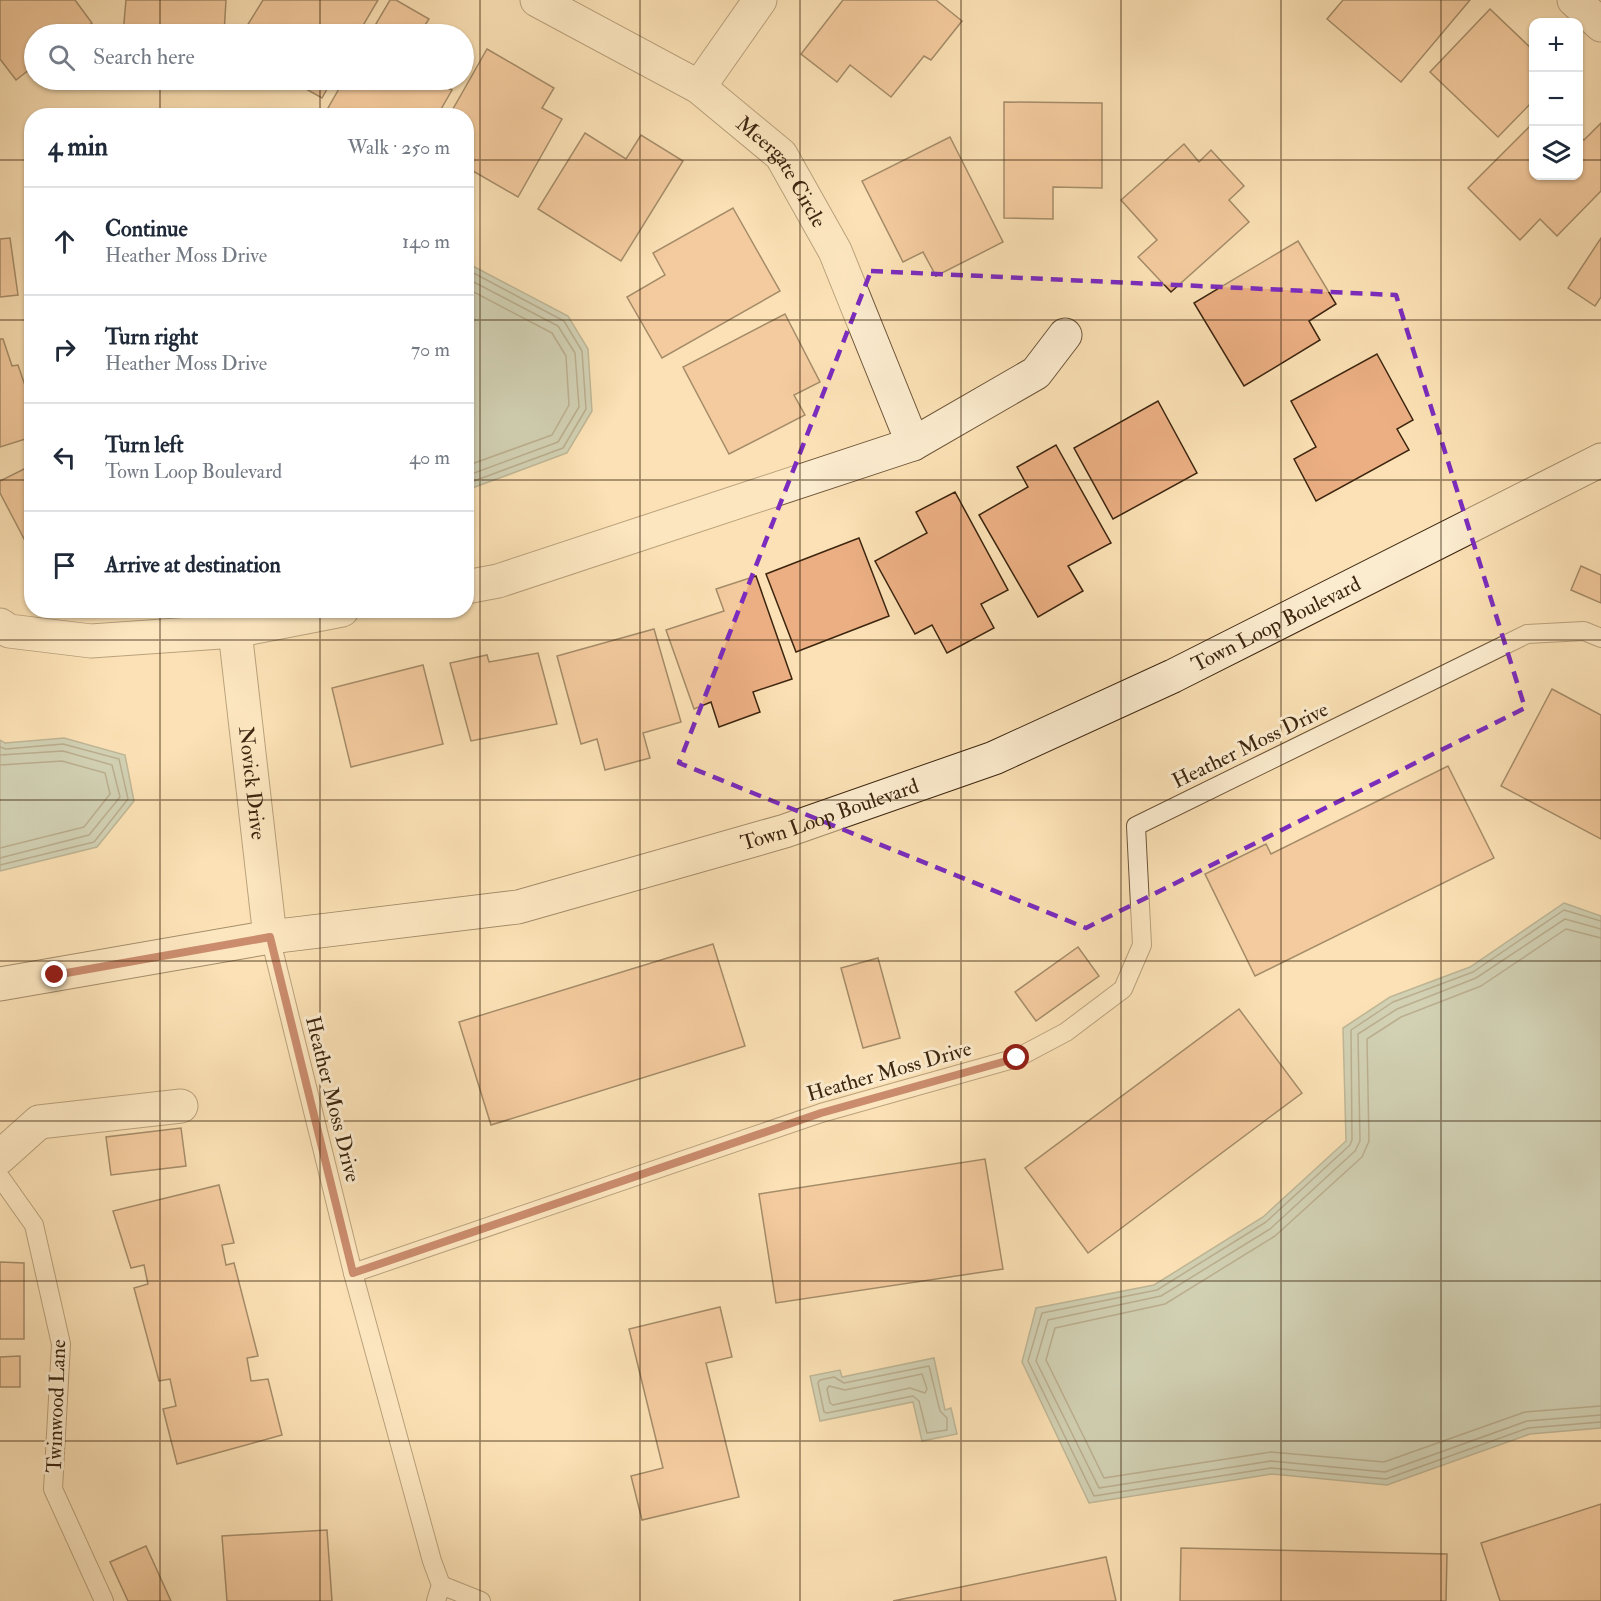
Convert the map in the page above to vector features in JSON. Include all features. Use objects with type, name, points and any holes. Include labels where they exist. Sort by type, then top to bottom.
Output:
[{"type":"street","name":"Meergate Circle","points":[[537,0],[699,87],[781,155],[835,251],[913,444]]},
{"type":"street","points":[[699,87],[760,0]]},
{"type":"street","points":[[1574,0],[1601,25]]},
{"type":"street","points":[[474,586],[498,581],[913,444],[1036,373],[1065,335]]},
{"type":"street","name":"Town Loop Boulevard","points":[[0,984],[270,937],[518,907],[785,831],[994,758],[1173,676],[1601,460]]},
{"type":"street","points":[[0,625],[9,631],[92,641],[235,631],[301,618]]},
{"type":"street","name":"Novick Drive","points":[[235,631],[270,937]]},
{"type":"street","points":[[0,1157],[39,1122],[181,1106]]},
{"type":"lane","name":"Heather Moss Drive","points":[[353,1273],[821,1113],[1017,1058],[1066,1032],[1123,988],[1142,945],[1136,826],[1527,634],[1584,631],[1601,638]]},
{"type":"lane","name":"Heather Moss Drive","points":[[270,937],[353,1273],[439,1593],[481,1601]]},
{"type":"lane","name":"Twinwood Lane","points":[[0,1177],[34,1225],[61,1344],[53,1489],[104,1601]]},
{"type":"highlighted area","points":[[871,271],[1396,295],[1525,708],[1086,928],[679,763]]},
{"type":"water","points":[[474,267],[568,316],[588,349],[592,411],[567,453],[474,487]]},
{"type":"water","points":[[64,738],[125,755],[134,801],[97,847],[0,871],[0,740],[5,743]]},
{"type":"water","points":[[1564,903],[1601,916],[1601,1428],[1530,1434],[1387,1485],[1272,1474],[1089,1503],[1022,1362],[1036,1308],[1154,1285],[1263,1217],[1346,1141],[1343,1028],[1390,997],[1470,967]]},
{"type":"water","points":[[934,1358],[945,1410],[951,1408],[957,1434],[922,1441],[913,1402],[820,1421],[810,1376],[840,1370],[842,1377]]},
{"type":"building","points":[[0,0],[75,0],[92,23],[24,24],[24,74],[16,80],[0,59]]},
{"type":"building","points":[[126,0],[226,0],[225,24],[124,24]]},
{"type":"building","points":[[263,0],[378,0],[364,24],[248,24]]},
{"type":"building","points":[[390,0],[396,0],[429,19],[426,24],[376,24]]},
{"type":"building","points":[[843,0],[936,0],[962,21],[931,60],[924,56],[891,97],[850,65],[837,82],[801,54]]},
{"type":"building","points":[[1343,0],[1470,0],[1401,82],[1327,19]]},
{"type":"building","points":[[1490,9],[1529,46],[1529,105],[1498,137],[1430,72]]},
{"type":"building","points":[[487,49],[554,88],[542,108],[562,119],[518,197],[474,172],[474,108],[454,108],[464,90],[474,90],[474,72]]},
{"type":"building","points":[[308,90],[326,90],[322,98]]},
{"type":"building","points":[[338,90],[452,90],[442,108],[328,108]]},
{"type":"building","points":[[1004,102],[1102,103],[1102,188],[1053,187],[1053,219],[1004,218]]},
{"type":"building","points":[[1601,123],[1601,191],[1557,236],[1540,219],[1520,240],[1468,188],[1529,127],[1529,180],[1583,180],[1583,139]]},
{"type":"building","points":[[585,133],[626,159],[641,135],[683,161],[621,261],[538,209]]},
{"type":"building","points":[[950,137],[1003,242],[936,276],[923,252],[903,262],[862,181]]},
{"type":"building","points":[[1184,144],[1199,162],[1211,150],[1244,186],[1229,200],[1249,222],[1171,292],[1138,257],[1157,240],[1121,200]]},
{"type":"building","points":[[733,208],[780,291],[662,358],[627,297],[665,275],[653,253]]},
{"type":"building","points":[[10,238],[18,295],[0,297],[0,239]]},
{"type":"building","points":[[1601,238],[1601,297],[1595,306],[1568,288]]},
{"type":"building","points":[[1298,241],[1336,304],[1309,321],[1320,340],[1244,386],[1194,303]]},
{"type":"building","points":[[785,314],[820,382],[794,395],[805,415],[729,454],[683,367]]},
{"type":"building","points":[[0,339],[3,339],[12,366],[18,365],[24,383],[24,440],[0,447]]},
{"type":"building","points":[[1377,354],[1413,420],[1397,429],[1409,450],[1316,501],[1294,459],[1316,447],[1291,401]]},
{"type":"building","points":[[1158,401],[1197,473],[1113,519],[1074,448]]},
{"type":"building","points":[[1056,445],[1111,543],[1068,566],[1083,591],[1038,617],[979,515],[1028,487],[1017,467]]},
{"type":"building","points":[[24,469],[24,539],[0,493],[0,481]]},
{"type":"building","points":[[955,492],[1008,590],[981,604],[994,628],[947,653],[932,625],[915,634],[875,561],[927,533],[916,512]]},
{"type":"building","points":[[859,538],[889,616],[796,652],[766,574]]},
{"type":"building","points":[[1581,566],[1601,575],[1601,603],[1571,590]]},
{"type":"building","points":[[756,576],[792,679],[753,692],[760,712],[719,727],[711,702],[694,709],[666,630],[724,611],[716,589]]},
{"type":"building","points":[[654,629],[681,722],[643,733],[650,758],[605,770],[597,739],[581,744],[557,656]]},
{"type":"building","points":[[538,653],[557,724],[471,741],[450,663],[487,655],[489,662]]},
{"type":"building","points":[[423,665],[443,744],[351,767],[332,688]]},
{"type":"building","points":[[1552,689],[1601,715],[1601,839],[1501,786]]},
{"type":"building","points":[[1448,766],[1494,858],[1255,976],[1205,874],[1266,844],[1271,854]]},
{"type":"building","points":[[713,944],[745,1046],[491,1125],[459,1022]]},
{"type":"building","points":[[1078,947],[1099,976],[1036,1021],[1015,992]]},
{"type":"building","points":[[878,958],[900,1038],[863,1048],[841,968]]},
{"type":"building","points":[[1239,1009],[1302,1093],[1088,1253],[1025,1168]]},
{"type":"building","points":[[181,1128],[186,1166],[111,1175],[106,1137]]},
{"type":"building","points":[[985,1159],[1003,1269],[776,1303],[759,1194]]},
{"type":"building","points":[[219,1185],[234,1243],[222,1245],[226,1265],[234,1263],[258,1356],[247,1358],[251,1381],[268,1379],[282,1435],[177,1464],[163,1409],[176,1406],[170,1379],[159,1381],[134,1288],[148,1284],[144,1265],[131,1268],[113,1211]]},
{"type":"building","points":[[0,1262],[24,1263],[24,1339],[0,1339]]},
{"type":"building","points":[[720,1307],[732,1357],[706,1363],[739,1497],[642,1520],[631,1476],[663,1468],[629,1329]]},
{"type":"building","points":[[20,1356],[20,1387],[0,1387],[0,1357]]},
{"type":"building","points":[[1601,1504],[1601,1601],[1500,1601],[1481,1543]]},
{"type":"building","points":[[327,1530],[332,1601],[227,1601],[222,1536]]},
{"type":"building","points":[[146,1546],[171,1601],[128,1601],[110,1562]]},
{"type":"building","points":[[1181,1548],[1447,1554],[1446,1601],[1180,1601]]},
{"type":"building","points":[[1106,1557],[1116,1601],[893,1601]]},
{"type":"route","points":[[55,975],[270,937],[353,1273],[821,1113],[1017,1058]]}]
